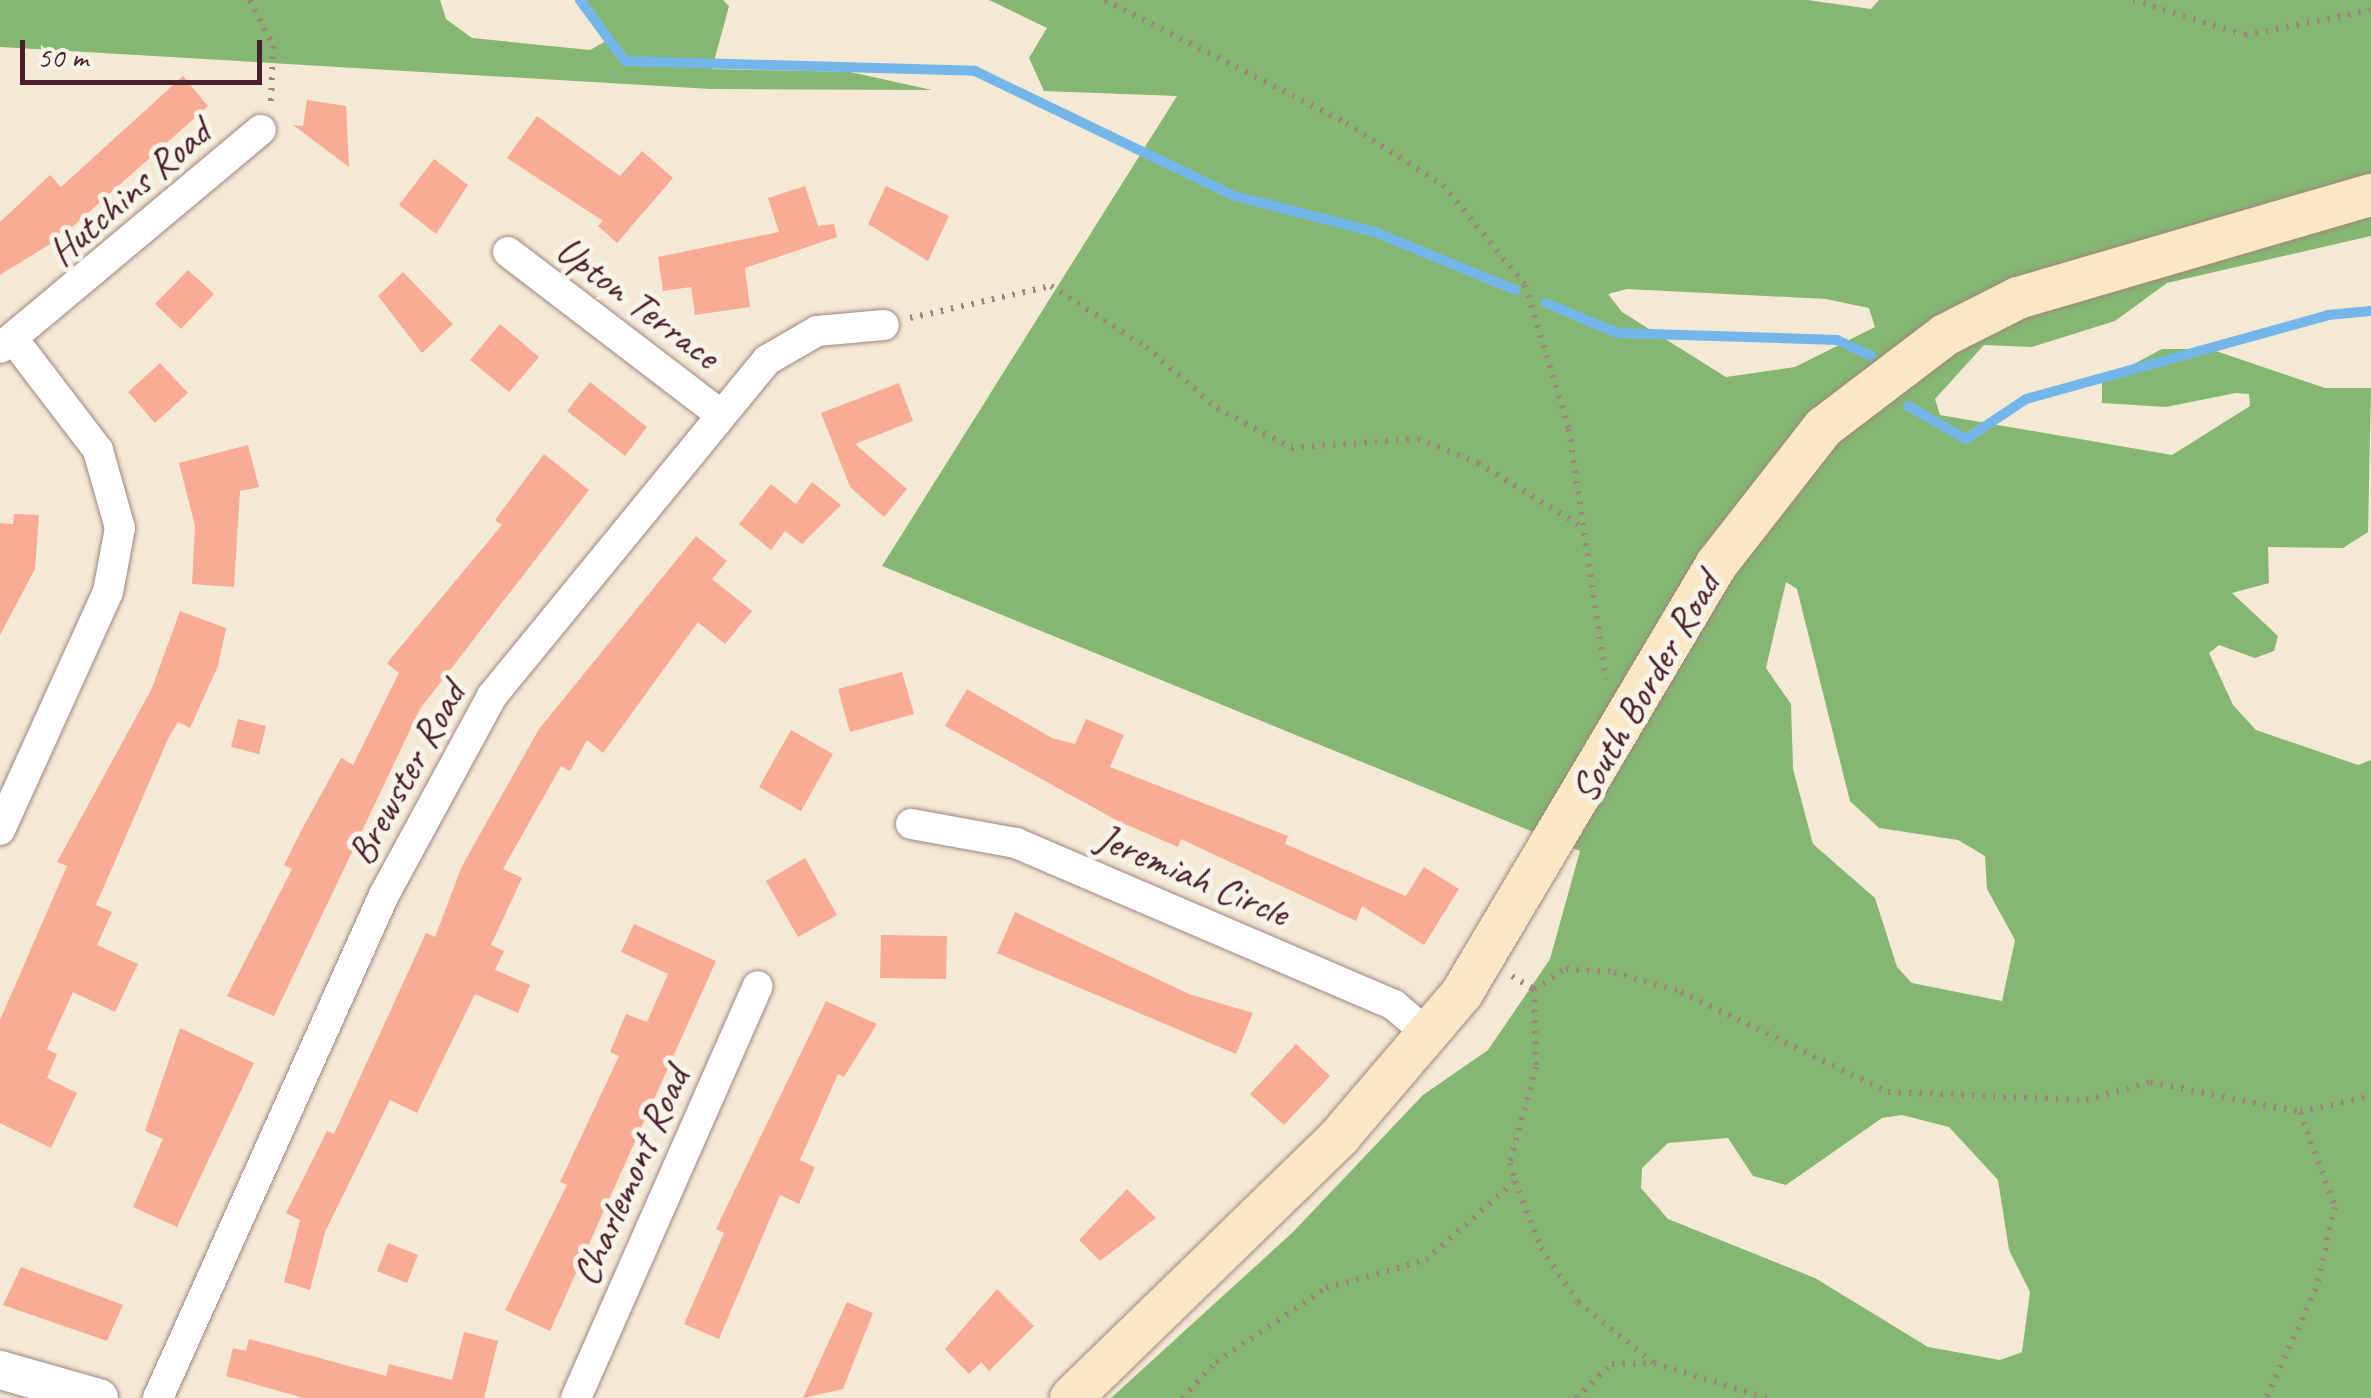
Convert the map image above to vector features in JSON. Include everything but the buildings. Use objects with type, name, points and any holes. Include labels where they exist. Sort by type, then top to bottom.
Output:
[{"type":"main road","name":"South Border Road","points":[[1071,1398],[1304,1173],[1429,1035],[1485,960],[1756,506],[1824,427],[1896,368],[1976,318],[2064,280],[2371,196]]},
{"type":"street","name":"Hutchins Road","points":[[7,344],[261,130]]},
{"type":"street","name":"Upton Terrace","points":[[508,252],[720,414]]},
{"type":"street","name":"Brewster Road","points":[[158,1398],[438,782],[522,656],[720,414],[794,341],[884,325]]},
{"type":"street","points":[[0,830],[108,592],[120,528],[98,450],[7,344]]},
{"type":"street","name":"Jeremiah Circle","points":[[911,824],[1016,842],[1394,1005],[1429,1035]]},
{"type":"street","name":"Charlemont Road","points":[[576,1398],[758,986]]},
{"type":"street","points":[[0,1370],[98,1398]]},
{"type":"path","points":[[250,0],[277,76],[261,130]]},
{"type":"path","points":[[1104,0],[1346,123],[1443,185],[1525,284],[1569,429],[1585,529],[1596,653],[1608,686],[1634,708]]},
{"type":"path","points":[[2133,0],[2245,35],[2371,10]]},
{"type":"path","points":[[884,325],[1051,286],[1146,346],[1216,408],[1291,448],[1418,439],[1478,463],[1585,529]]},
{"type":"path","points":[[1485,960],[1534,990]]},
{"type":"path","points":[[1534,990],[1566,970],[1614,972],[1681,992],[1888,1092],[2086,1100],[2150,1082],[2300,1112],[2371,1096]]},
{"type":"path","points":[[1534,990],[1536,1067],[1510,1162],[1516,1181],[1541,1248],[1578,1302],[1654,1364]]},
{"type":"path","points":[[2266,1398],[2316,1289],[2335,1207],[2300,1112]]},
{"type":"path","points":[[1182,1398],[1216,1362],[1326,1288],[1426,1260],[1516,1181]]},
{"type":"path","points":[[1576,1398],[1612,1364],[1654,1364],[1767,1398]]},
{"type":"green space","points":[[0,0],[440,0],[446,19],[472,38],[590,50],[606,41],[586,0],[723,0],[729,6],[712,69],[850,72],[932,90],[711,89],[0,47]]},
{"type":"green space","points":[[989,0],[1807,0],[1871,9],[1879,0],[2371,0],[2371,236],[2167,283],[2115,321],[2032,347],[1984,345],[1935,399],[1940,415],[2172,455],[2250,406],[2249,394],[2166,407],[2102,403],[2102,381],[2162,349],[2210,349],[2325,388],[2371,388],[2368,532],[2343,548],[2268,547],[2269,583],[2232,593],[2278,636],[2274,651],[2255,658],[2219,645],[2209,653],[2233,705],[2256,730],[2358,765],[2371,760],[2371,1398],[1111,1398],[1293,1232],[1423,1095],[1488,1050],[1550,959],[1580,851],[882,566],[1177,96],[1044,91],[1029,58],[1047,28]],"holes":[[[1627,289],[1826,299],[1869,308],[1875,327],[1795,367],[1726,377],[1622,312],[1608,294]],[[1786,582],[1797,589],[1850,801],[1879,828],[1958,840],[1985,856],[1987,889],[2015,940],[2002,1001],[1912,983],[1897,967],[1875,898],[1813,844],[1793,769],[1791,704],[1766,668]],[[1902,1115],[1949,1127],[1998,1180],[2009,1250],[2030,1292],[2022,1352],[2000,1360],[1928,1347],[1815,1278],[1668,1219],[1641,1188],[1642,1168],[1668,1143],[1728,1138],[1753,1176],[1786,1185],[1882,1118]]]},
{"type":"waterway","points":[[580,0],[625,61],[975,71],[1235,196],[1375,232],[1515,290]]},
{"type":"waterway","points":[[1546,303],[1617,333],[1837,340],[1872,356]]},
{"type":"waterway","points":[[1908,406],[1966,439],[2026,399],[2328,315],[2371,311]]}]
